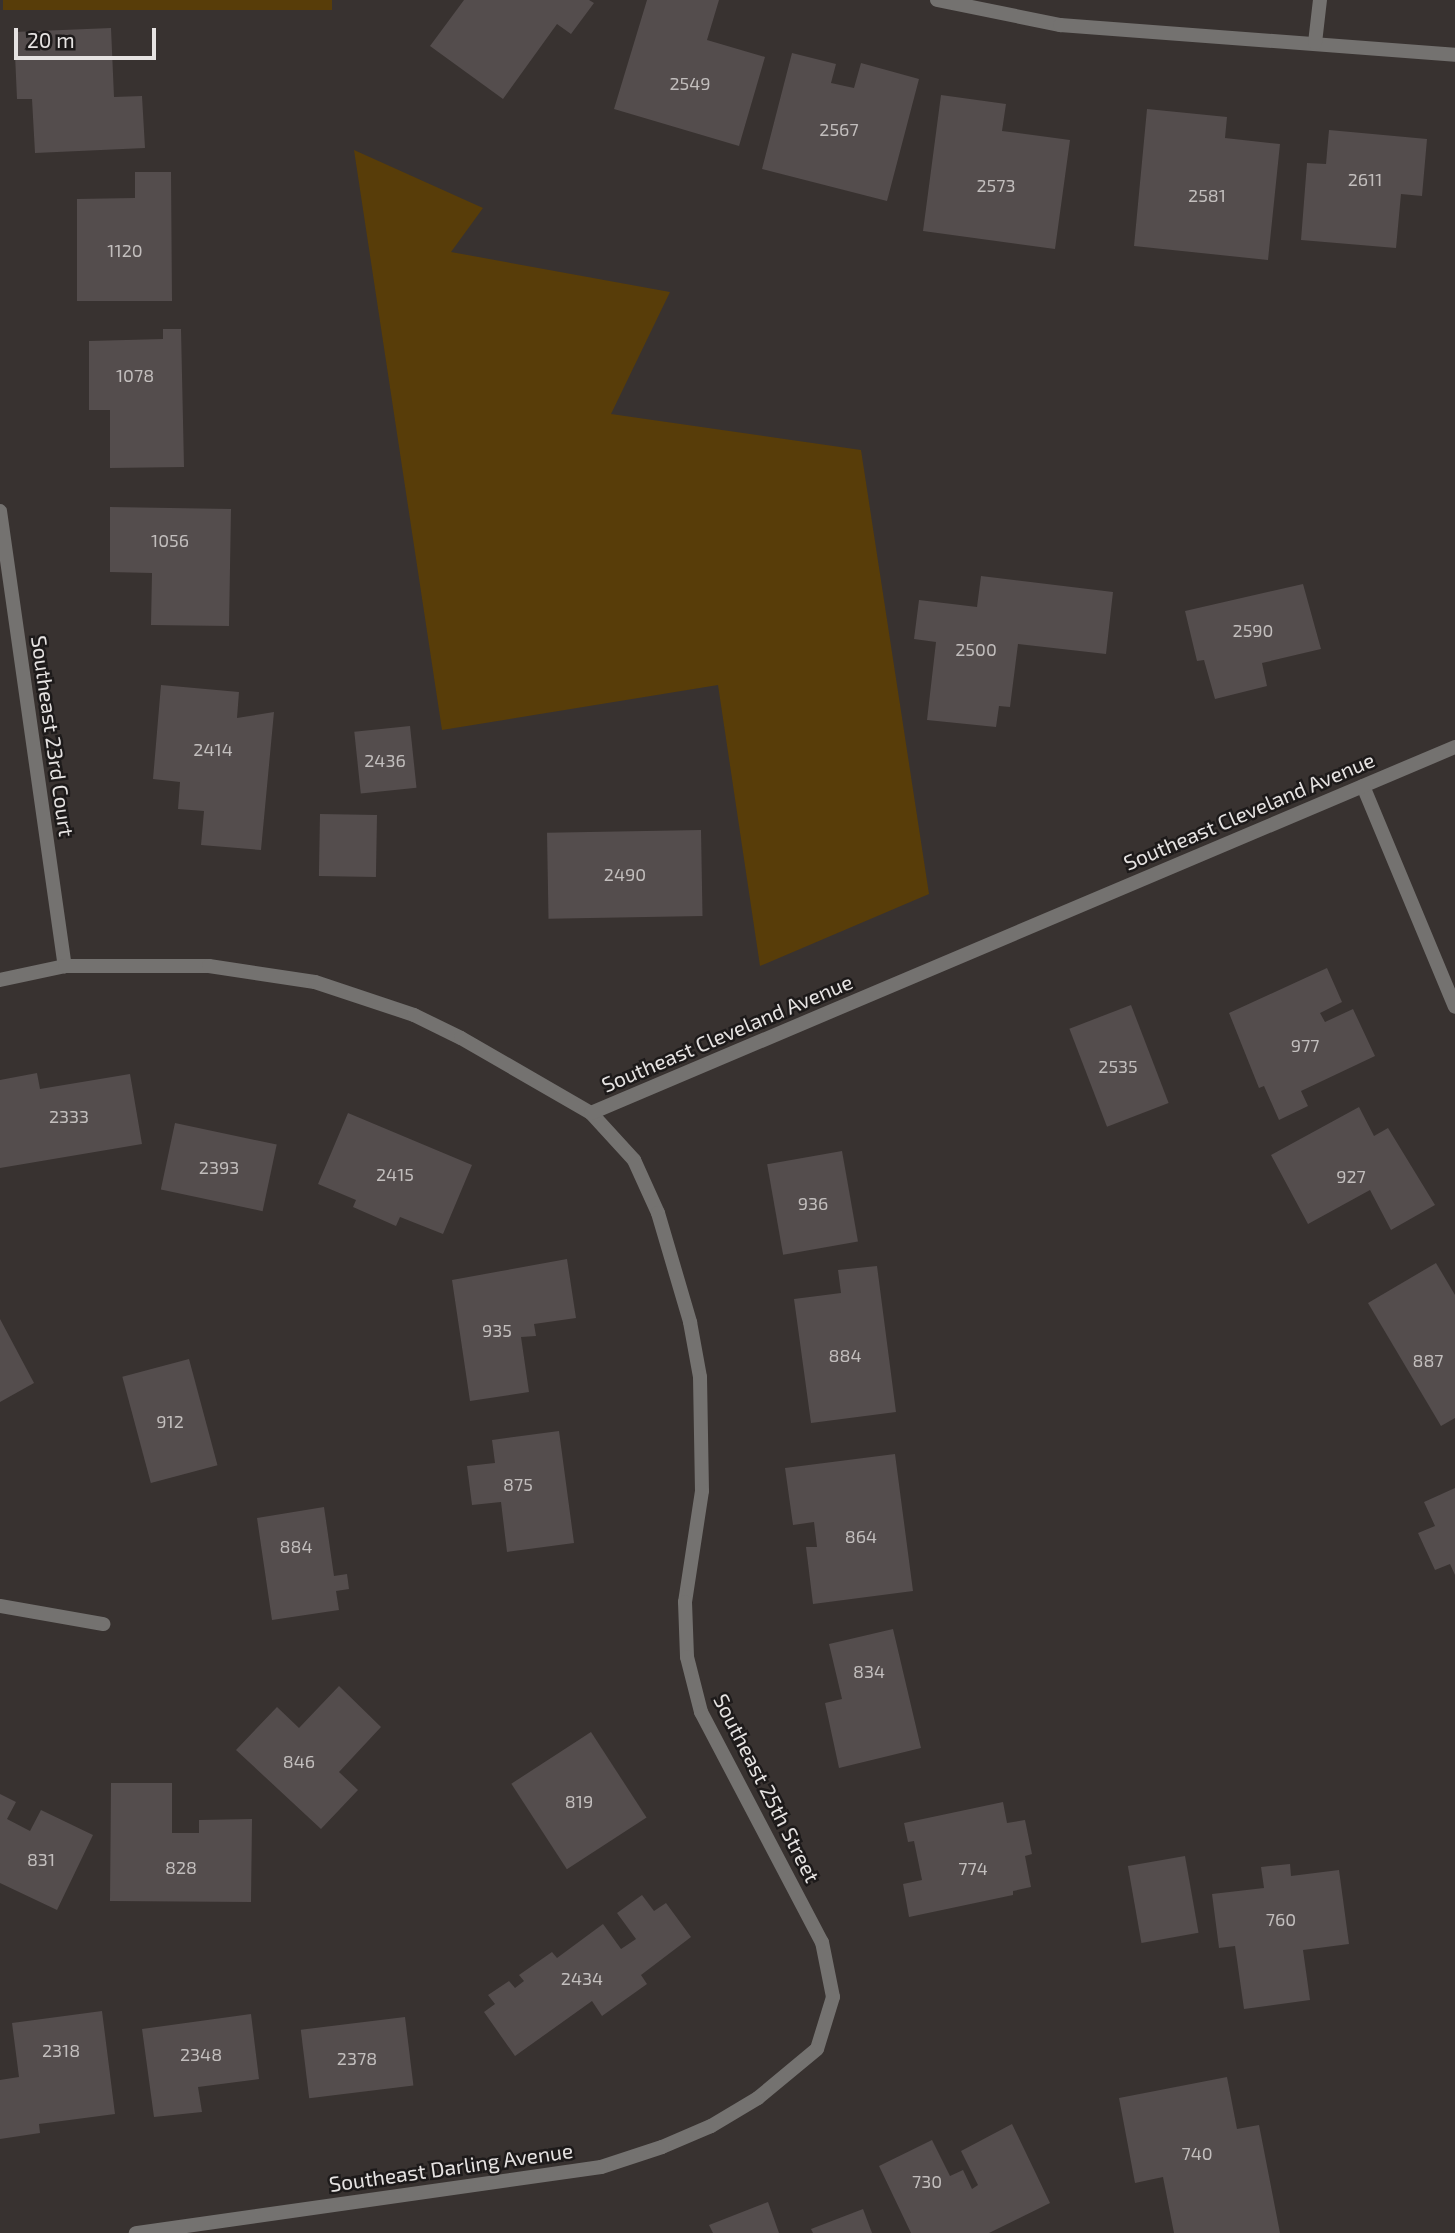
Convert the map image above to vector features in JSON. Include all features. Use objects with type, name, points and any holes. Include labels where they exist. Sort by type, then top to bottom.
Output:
[{"type":"street","points":[[937,0],[1060,24],[1455,55]]},
{"type":"street","points":[[1315,43],[1320,0]]},
{"type":"street","name":"Southeast 23rd Court","points":[[0,511],[65,966]]},
{"type":"street","name":"Southeast Cleveland Avenue","points":[[0,980],[65,966],[209,966],[315,982],[414,1015],[591,1113],[1455,747]]},
{"type":"street","points":[[1363,786],[1455,1007]]},
{"type":"street","name":"Southeast 25th Street","points":[[591,1113],[634,1160],[658,1213],[690,1322],[704,1434],[702,1490],[685,1602],[687,1657],[701,1712],[822,1942],[832,1997],[817,2049],[758,2098]]},
{"type":"street","points":[[0,1606],[103,1624]]},
{"type":"street","name":"Southeast Darling Avenue","points":[[136,2233],[601,2167],[711,2126],[758,2098]]},
{"type":"shaded area","points":[[3,0],[332,0],[332,10],[3,10]]},
{"type":"shaded area","points":[[354,150],[483,208],[451,252],[670,292],[611,414],[861,450],[929,894],[760,966],[718,685],[442,730]]},
{"type":"building","points":[[464,0],[589,0],[594,3],[571,34],[557,24],[503,99],[430,46]]},
{"type":"building","points":[[647,0],[719,0],[707,40],[765,57],[739,146],[614,109]]},
{"type":"building","points":[[111,28],[114,97],[142,96],[145,148],[35,153],[32,99],[17,99],[14,32]]},
{"type":"building","points":[[792,53],[836,64],[831,83],[854,88],[861,63],[919,79],[887,201],[762,169]]},
{"type":"building","points":[[941,95],[1006,104],[1002,131],[1070,140],[1055,249],[923,231]]},
{"type":"building","points":[[1147,109],[1227,117],[1225,138],[1280,144],[1268,260],[1134,246]]},
{"type":"building","points":[[1329,130],[1427,139],[1422,196],[1401,194],[1396,248],[1301,240],[1307,163],[1326,164]]},
{"type":"building","points":[[135,172],[171,172],[172,301],[77,301],[77,199],[135,198]]},
{"type":"building","points":[[163,329],[181,329],[184,467],[110,468],[110,410],[89,410],[89,341],[163,339]]},
{"type":"building","points":[[110,507],[231,509],[229,626],[151,625],[152,573],[110,572]]},
{"type":"building","points":[[981,576],[1113,592],[1106,654],[1018,644],[1010,707],[999,706],[996,727],[927,720],[936,642],[914,639],[919,600],[977,607]]},
{"type":"building","points":[[1303,584],[1321,649],[1262,663],[1267,686],[1215,699],[1204,660],[1197,661],[1185,611]]},
{"type":"building","points":[[161,685],[239,692],[237,718],[274,712],[261,850],[201,845],[204,811],[178,809],[180,782],[153,779]]},
{"type":"building","points":[[410,726],[416,788],[361,794],[354,732]]},
{"type":"building","points":[[320,814],[377,815],[376,877],[319,876]]},
{"type":"building","points":[[701,830],[703,916],[549,919],[547,833]]},
{"type":"building","points":[[1327,968],[1342,1002],[1320,1013],[1325,1022],[1353,1009],[1375,1056],[1301,1091],[1308,1106],[1279,1120],[1264,1086],[1259,1088],[1229,1013]]},
{"type":"building","points":[[1131,1005],[1169,1103],[1107,1127],[1069,1029]]},
{"type":"building","points":[[37,1073],[40,1089],[130,1074],[142,1144],[0,1168],[0,1080]]},
{"type":"building","points":[[1359,1107],[1374,1136],[1388,1128],[1435,1205],[1391,1230],[1370,1190],[1308,1224],[1271,1155]]},
{"type":"building","points":[[348,1113],[472,1165],[443,1234],[400,1217],[396,1226],[353,1207],[356,1200],[318,1184]]},
{"type":"building","points":[[175,1123],[277,1145],[263,1211],[161,1190]]},
{"type":"building","points":[[842,1151],[858,1242],[783,1255],[767,1164]]},
{"type":"building","points":[[567,1259],[576,1318],[534,1324],[536,1336],[521,1337],[529,1392],[470,1401],[452,1280]]},
{"type":"building","points":[[1436,1263],[1455,1295],[1455,1418],[1441,1426],[1368,1303]]},
{"type":"building","points":[[877,1266],[896,1412],[811,1423],[794,1299],[841,1293],[838,1270]]},
{"type":"building","points":[[0,1319],[34,1383],[0,1402]]},
{"type":"building","points":[[189,1359],[217,1465],[151,1483],[122,1377]]},
{"type":"building","points":[[559,1431],[574,1543],[507,1552],[501,1502],[472,1505],[467,1466],[495,1463],[492,1440]]},
{"type":"building","points":[[895,1454],[913,1591],[813,1604],[806,1547],[817,1547],[814,1522],[793,1525],[785,1468]]},
{"type":"building","points":[[1455,1488],[1455,1575],[1450,1564],[1435,1570],[1418,1533],[1435,1526],[1424,1502]]},
{"type":"building","points":[[324,1507],[334,1576],[347,1574],[349,1589],[336,1591],[339,1610],[272,1620],[257,1518]]},
{"type":"building","points":[[893,1629],[921,1748],[839,1768],[825,1703],[842,1699],[829,1644]]},
{"type":"building","points":[[339,1686],[381,1727],[339,1772],[358,1790],[321,1829],[236,1750],[277,1707],[299,1728]]},
{"type":"building","points":[[591,1732],[647,1818],[567,1869],[511,1784]]},
{"type":"building","points":[[111,1783],[172,1783],[172,1833],[199,1833],[199,1820],[252,1819],[251,1902],[110,1901]]},
{"type":"building","points":[[0,1794],[16,1802],[7,1819],[30,1831],[41,1810],[93,1835],[57,1910],[0,1883]]},
{"type":"building","points":[[1003,1802],[1007,1823],[1025,1820],[1032,1854],[1025,1856],[1031,1887],[1013,1891],[1013,1895],[909,1917],[903,1884],[922,1880],[914,1841],[908,1842],[904,1823]]},
{"type":"building","points":[[1185,1856],[1199,1933],[1141,1943],[1128,1866]]},
{"type":"building","points":[[1290,1864],[1291,1876],[1339,1870],[1349,1944],[1303,1950],[1310,2000],[1244,2009],[1235,1946],[1219,1948],[1212,1894],[1264,1888],[1261,1867]]},
{"type":"building","points":[[642,1895],[654,1911],[666,1903],[691,1937],[641,1975],[647,1984],[602,2016],[592,2001],[515,2056],[484,2012],[495,2004],[488,1995],[509,1981],[515,1988],[524,1981],[519,1975],[552,1952],[557,1958],[603,1924],[621,1949],[636,1939],[617,1913]]},
{"type":"building","points":[[102,2011],[115,2114],[39,2124],[40,2133],[0,2139],[0,2080],[19,2077],[12,2023]]},
{"type":"building","points":[[251,2014],[259,2079],[198,2087],[202,2112],[154,2117],[142,2029]]},
{"type":"building","points":[[405,2017],[413,2085],[309,2098],[301,2030]]},
{"type":"building","points":[[1227,2077],[1237,2129],[1259,2125],[1280,2233],[1174,2233],[1163,2177],[1135,2183],[1119,2098]]},
{"type":"building","points":[[1012,2124],[1050,2203],[989,2233],[911,2233],[879,2166],[932,2140],[950,2176],[963,2170],[972,2189],[978,2185],[961,2151]]},
{"type":"building","points":[[768,2202],[779,2233],[713,2233],[709,2225]]},
{"type":"building","points":[[863,2209],[872,2233],[813,2233],[811,2229]]}]
